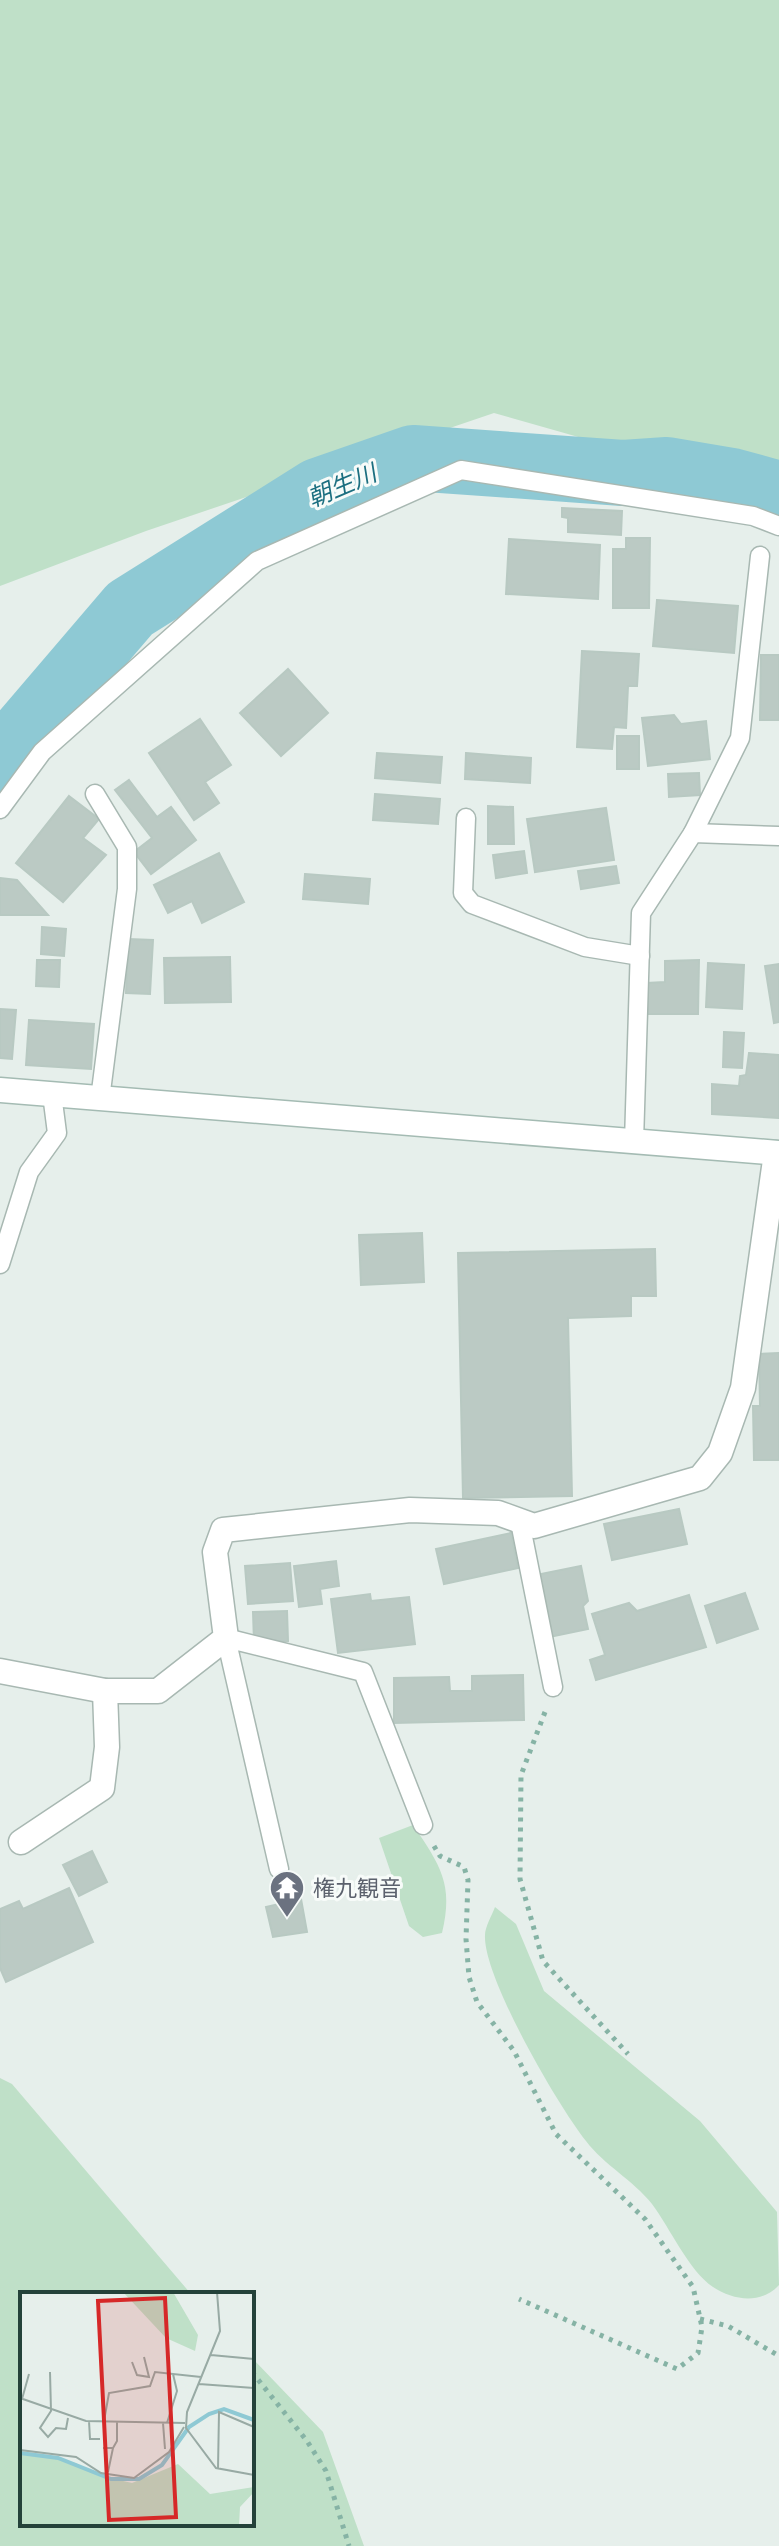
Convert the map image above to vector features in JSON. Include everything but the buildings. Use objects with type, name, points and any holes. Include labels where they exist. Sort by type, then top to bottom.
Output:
[{"type":"street","points":[[0,1090],[777,1153],[743,1388],[720,1453],[700,1478],[534,1526],[498,1513],[410,1510],[223,1530],[215,1552],[226,1638],[158,1691],[105,1691],[0,1671]]},
{"type":"street","points":[[21,1842],[102,1788],[107,1747],[105,1691]]},
{"type":"lane","points":[[0,809],[42,752],[257,561],[461,470],[753,516],[779,526]]},
{"type":"lane","points":[[634,1142],[641,913],[693,833],[740,738],[760,556]]},
{"type":"lane","points":[[95,794],[127,847],[127,889],[100,1099]]},
{"type":"lane","points":[[466,818],[463,893],[472,904],[585,947],[640,956]]},
{"type":"lane","points":[[693,833],[779,836]]},
{"type":"lane","points":[[0,1264],[29,1172],[57,1133],[52,1094]]},
{"type":"lane","points":[[520,1522],[553,1687]]},
{"type":"lane","points":[[279,1869],[226,1638],[363,1672],[423,1825]]},
{"type":"path","points":[[553,1687],[521,1775],[520,1879],[543,1961],[628,2054]]},
{"type":"path","points":[[423,1825],[440,1856],[464,1867],[468,1880],[466,1939],[469,1977],[477,2002],[514,2051],[556,2134],[645,2219],[693,2287],[700,2319],[698,2353],[677,2369],[519,2299]]},
{"type":"path","points":[[700,2319],[728,2326],[779,2356]]},
{"type":"path","points":[[254,2375],[307,2441],[326,2471],[349,2546]]},
{"type":"green space","points":[[0,0],[779,0],[779,494],[494,413],[146,531],[0,586]]},
{"type":"green space","points":[[413,1825],[431,1852],[445,1888],[442,1933],[423,1937],[409,1926],[379,1838]]},
{"type":"green space","points":[[495,1907],[516,1924],[544,1991],[700,2121],[777,2212],[779,2285],[772,2291],[756,2298],[739,2298],[721,2292],[704,2280],[652,2204],[593,2150],[574,2124],[524,2041],[496,1980],[485,1935]]},
{"type":"green space","points":[[0,2078],[12,2084],[189,2292],[20,2292],[20,2526],[254,2526],[254,2360],[323,2432],[364,2546],[0,2546]]},
{"type":"waterway","name":"朝生川","points":[[0,761],[130,609],[318,491],[413,458],[623,473],[667,470],[732,481],[779,494]]},
{"type":"place","name":"権九観音","points":[[287,1919]]}]
